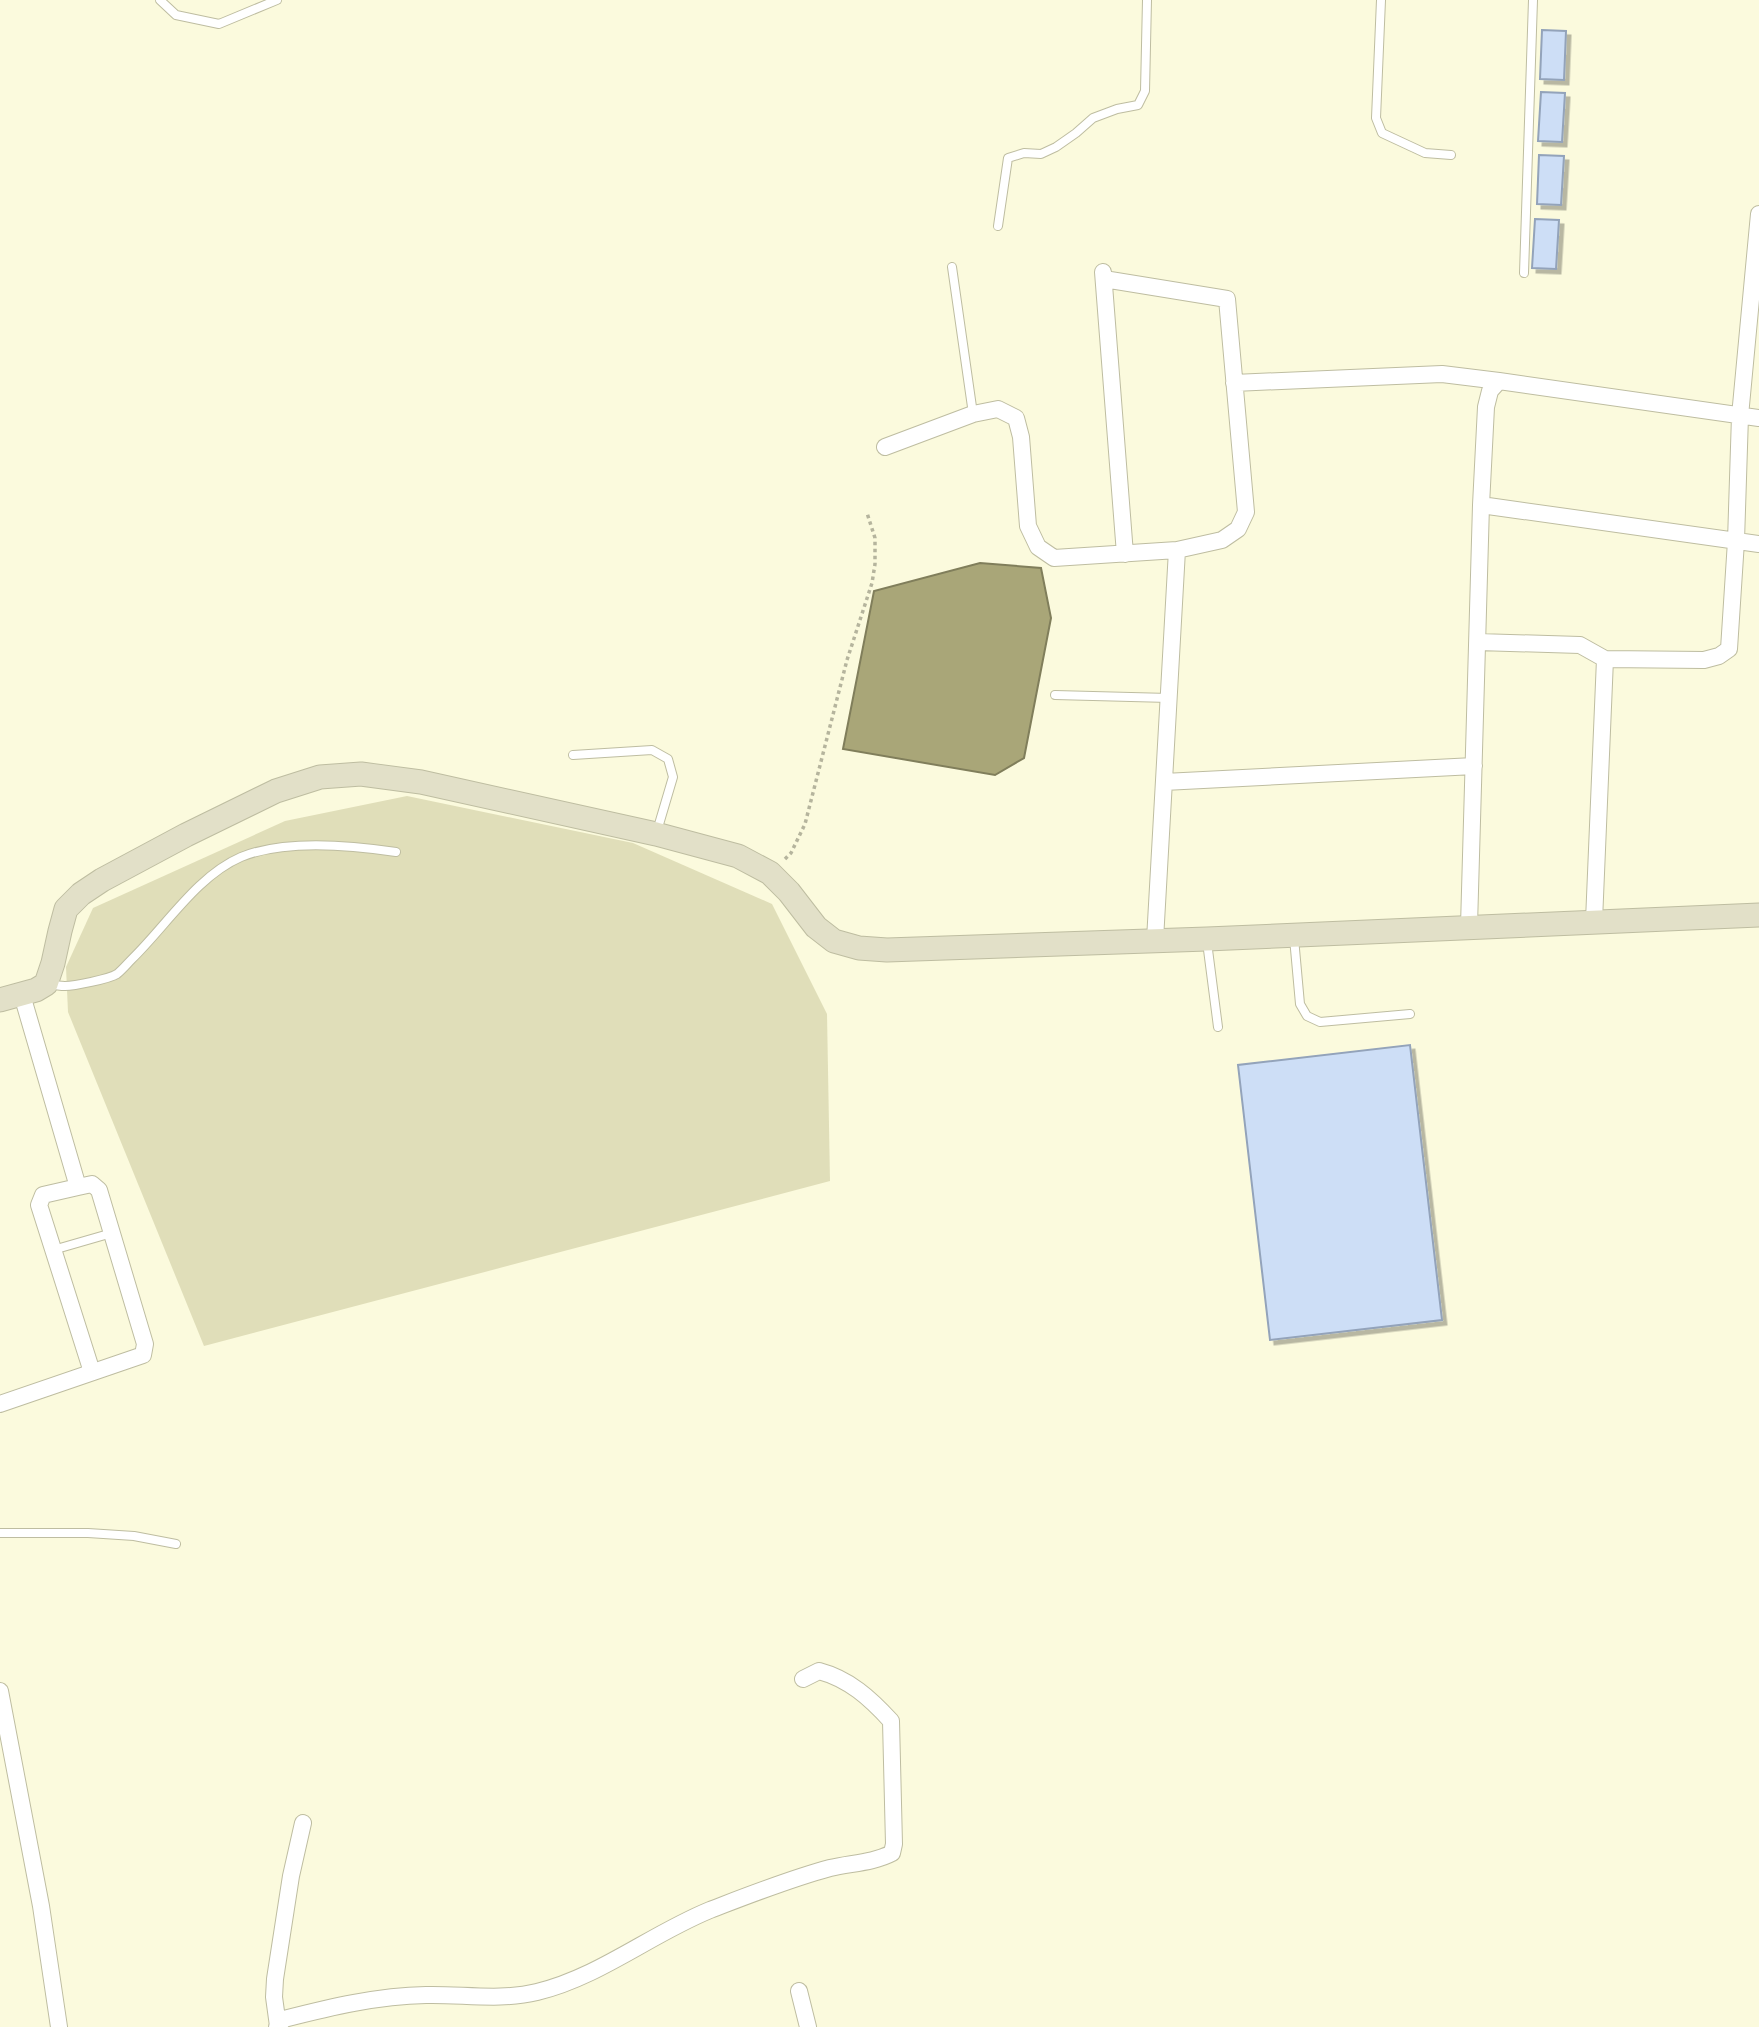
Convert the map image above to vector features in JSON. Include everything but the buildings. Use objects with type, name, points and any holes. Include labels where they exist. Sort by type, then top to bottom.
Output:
[{"type":"street","points":[[1478,642],[1580,645],[1605,659],[1704,660],[1719,656],[1729,649],[1740,416],[1759,214]]},
{"type":"street","points":[[885,447],[973,414],[998,409],[1016,418],[1021,437],[1028,526],[1038,547],[1054,558],[1125,554],[1177,550],[1222,540],[1238,529],[1246,512],[1227,299],[1104,276],[1125,554]]},
{"type":"street","points":[[1234,383],[1442,374],[1759,418]]},
{"type":"street","points":[[1469,926],[1486,407],[1490,391],[1499,381]]},
{"type":"street","points":[[1481,505],[1759,544]]},
{"type":"street","points":[[1155,940],[1177,550]]},
{"type":"street","points":[[1594,921],[1605,659]]},
{"type":"street","points":[[1164,782],[1474,766]]},
{"type":"street","points":[[78,1187],[11,998],[46,984],[66,909],[81,894],[102,880],[276,791],[320,777],[361,774],[421,782],[656,834],[738,856],[770,873],[789,892],[816,927],[834,941],[859,948],[887,950],[1207,939],[1759,915]]},
{"type":"street","points":[[0,1404],[143,1355],[145,1344],[99,1189],[92,1184],[43,1195],[39,1205],[92,1372]]},
{"type":"street","points":[[277,2026],[285,2020],[353,2002],[427,1995],[536,1993],[578,1978],[706,1912],[792,1880],[892,1853],[891,1721],[872,1699],[836,1676],[819,1671],[803,1679]]},
{"type":"street","points":[[0,1691],[41,1906],[59,2027]]},
{"type":"street","points":[[277,2026],[275,1979],[291,1876],[303,1823]]},
{"type":"street","points":[[799,1991],[808,2027]]},
{"type":"lane","points":[[160,0],[176,15],[219,24],[277,0]]},
{"type":"lane","points":[[998,226],[1008,158],[1024,153],[1041,153],[1076,133],[1093,118],[1117,108],[1138,105],[1145,90],[1147,0]]},
{"type":"lane","points":[[1381,0],[1376,118],[1382,133],[1425,153],[1451,155]]},
{"type":"lane","points":[[1524,273],[1533,0]]},
{"type":"lane","points":[[952,268],[973,414]]},
{"type":"lane","points":[[1055,695],[1169,698]]},
{"type":"lane","points":[[573,755],[652,750],[668,759],[673,777],[656,834]]},
{"type":"lane","points":[[46,984],[65,986],[115,976],[195,889],[242,857],[309,845],[363,847],[396,852]]},
{"type":"lane","points":[[1293,935],[1300,1004],[1307,1016],[1320,1021],[1410,1014]]},
{"type":"lane","points":[[1207,939],[1219,1027]]},
{"type":"lane","points":[[53,1250],[112,1233]]},
{"type":"lane","points":[[0,1533],[134,1535],[176,1544]]},
{"type":"path","points":[[770,873],[792,853],[805,824],[847,660],[872,583],[876,564],[875,538],[867,513]]},
{"type":"shaded area","points":[[980,563],[1041,568],[1051,618],[1024,758],[995,775],[843,749],[874,591]]},
{"type":"shaded area","points":[[407,796],[633,843],[772,904],[827,1014],[830,1181],[204,1346],[68,1012],[66,967],[93,908],[285,821]]}]
